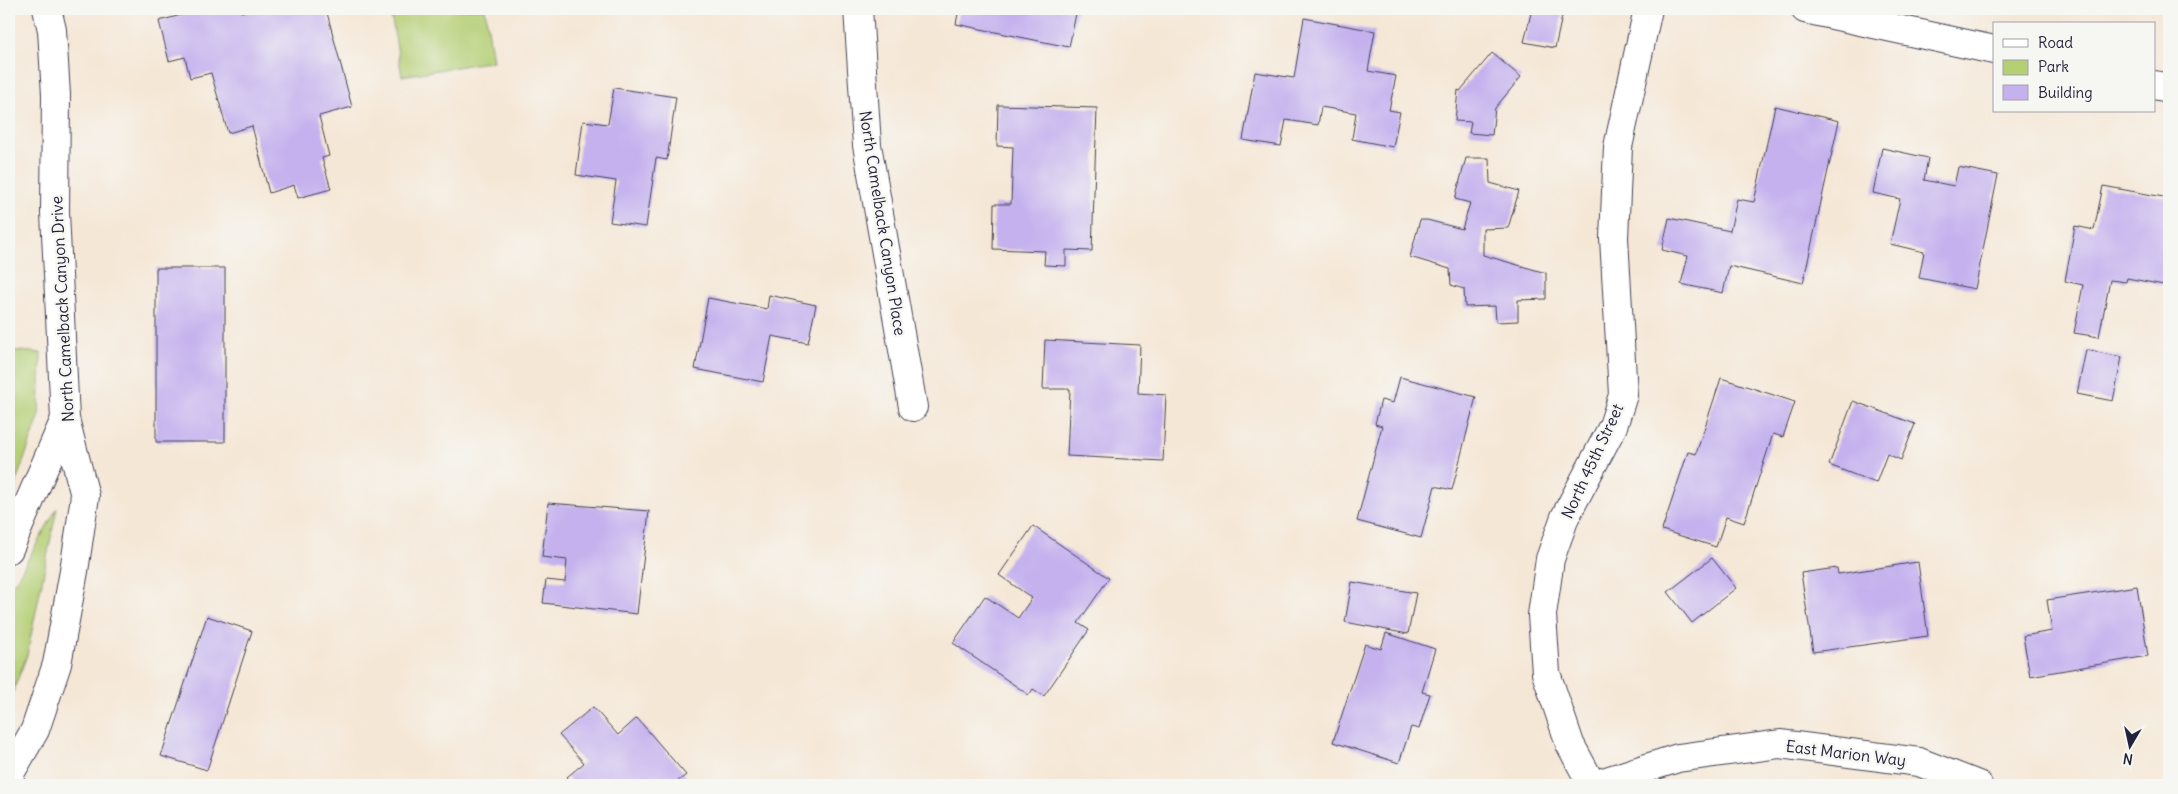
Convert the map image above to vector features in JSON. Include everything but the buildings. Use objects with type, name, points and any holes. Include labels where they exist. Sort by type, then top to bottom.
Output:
[{"type":"street","name":"North Camelback Canyon Drive","points":[[9,775],[35,730],[57,664],[85,496],[65,419],[55,213],[56,95],[52,30],[47,9]]},
{"type":"street","name":"North Camelback Canyon Place","points":[[858,9],[867,145],[913,407]]},
{"type":"street","name":"North 45th Street","points":[[1593,785],[1570,744],[1546,673],[1542,614],[1550,559],[1565,517],[1613,426],[1623,395],[1614,238],[1618,147],[1648,9]]},
{"type":"street","points":[[1805,9],[1993,50]]},
{"type":"street","points":[[2156,85],[2169,88]]},
{"type":"street","points":[[9,549],[65,419]]},
{"type":"street","name":"East Marion Way","points":[[1593,785],[1678,758],[1780,744],[1919,762],[1978,785]]},
{"type":"green space","points":[[390,9],[485,9],[493,61],[402,76]]},
{"type":"green space","points":[[9,350],[41,353],[39,418],[9,501]]},
{"type":"green space","points":[[57,508],[27,655],[9,702],[9,588],[17,579]]}]
